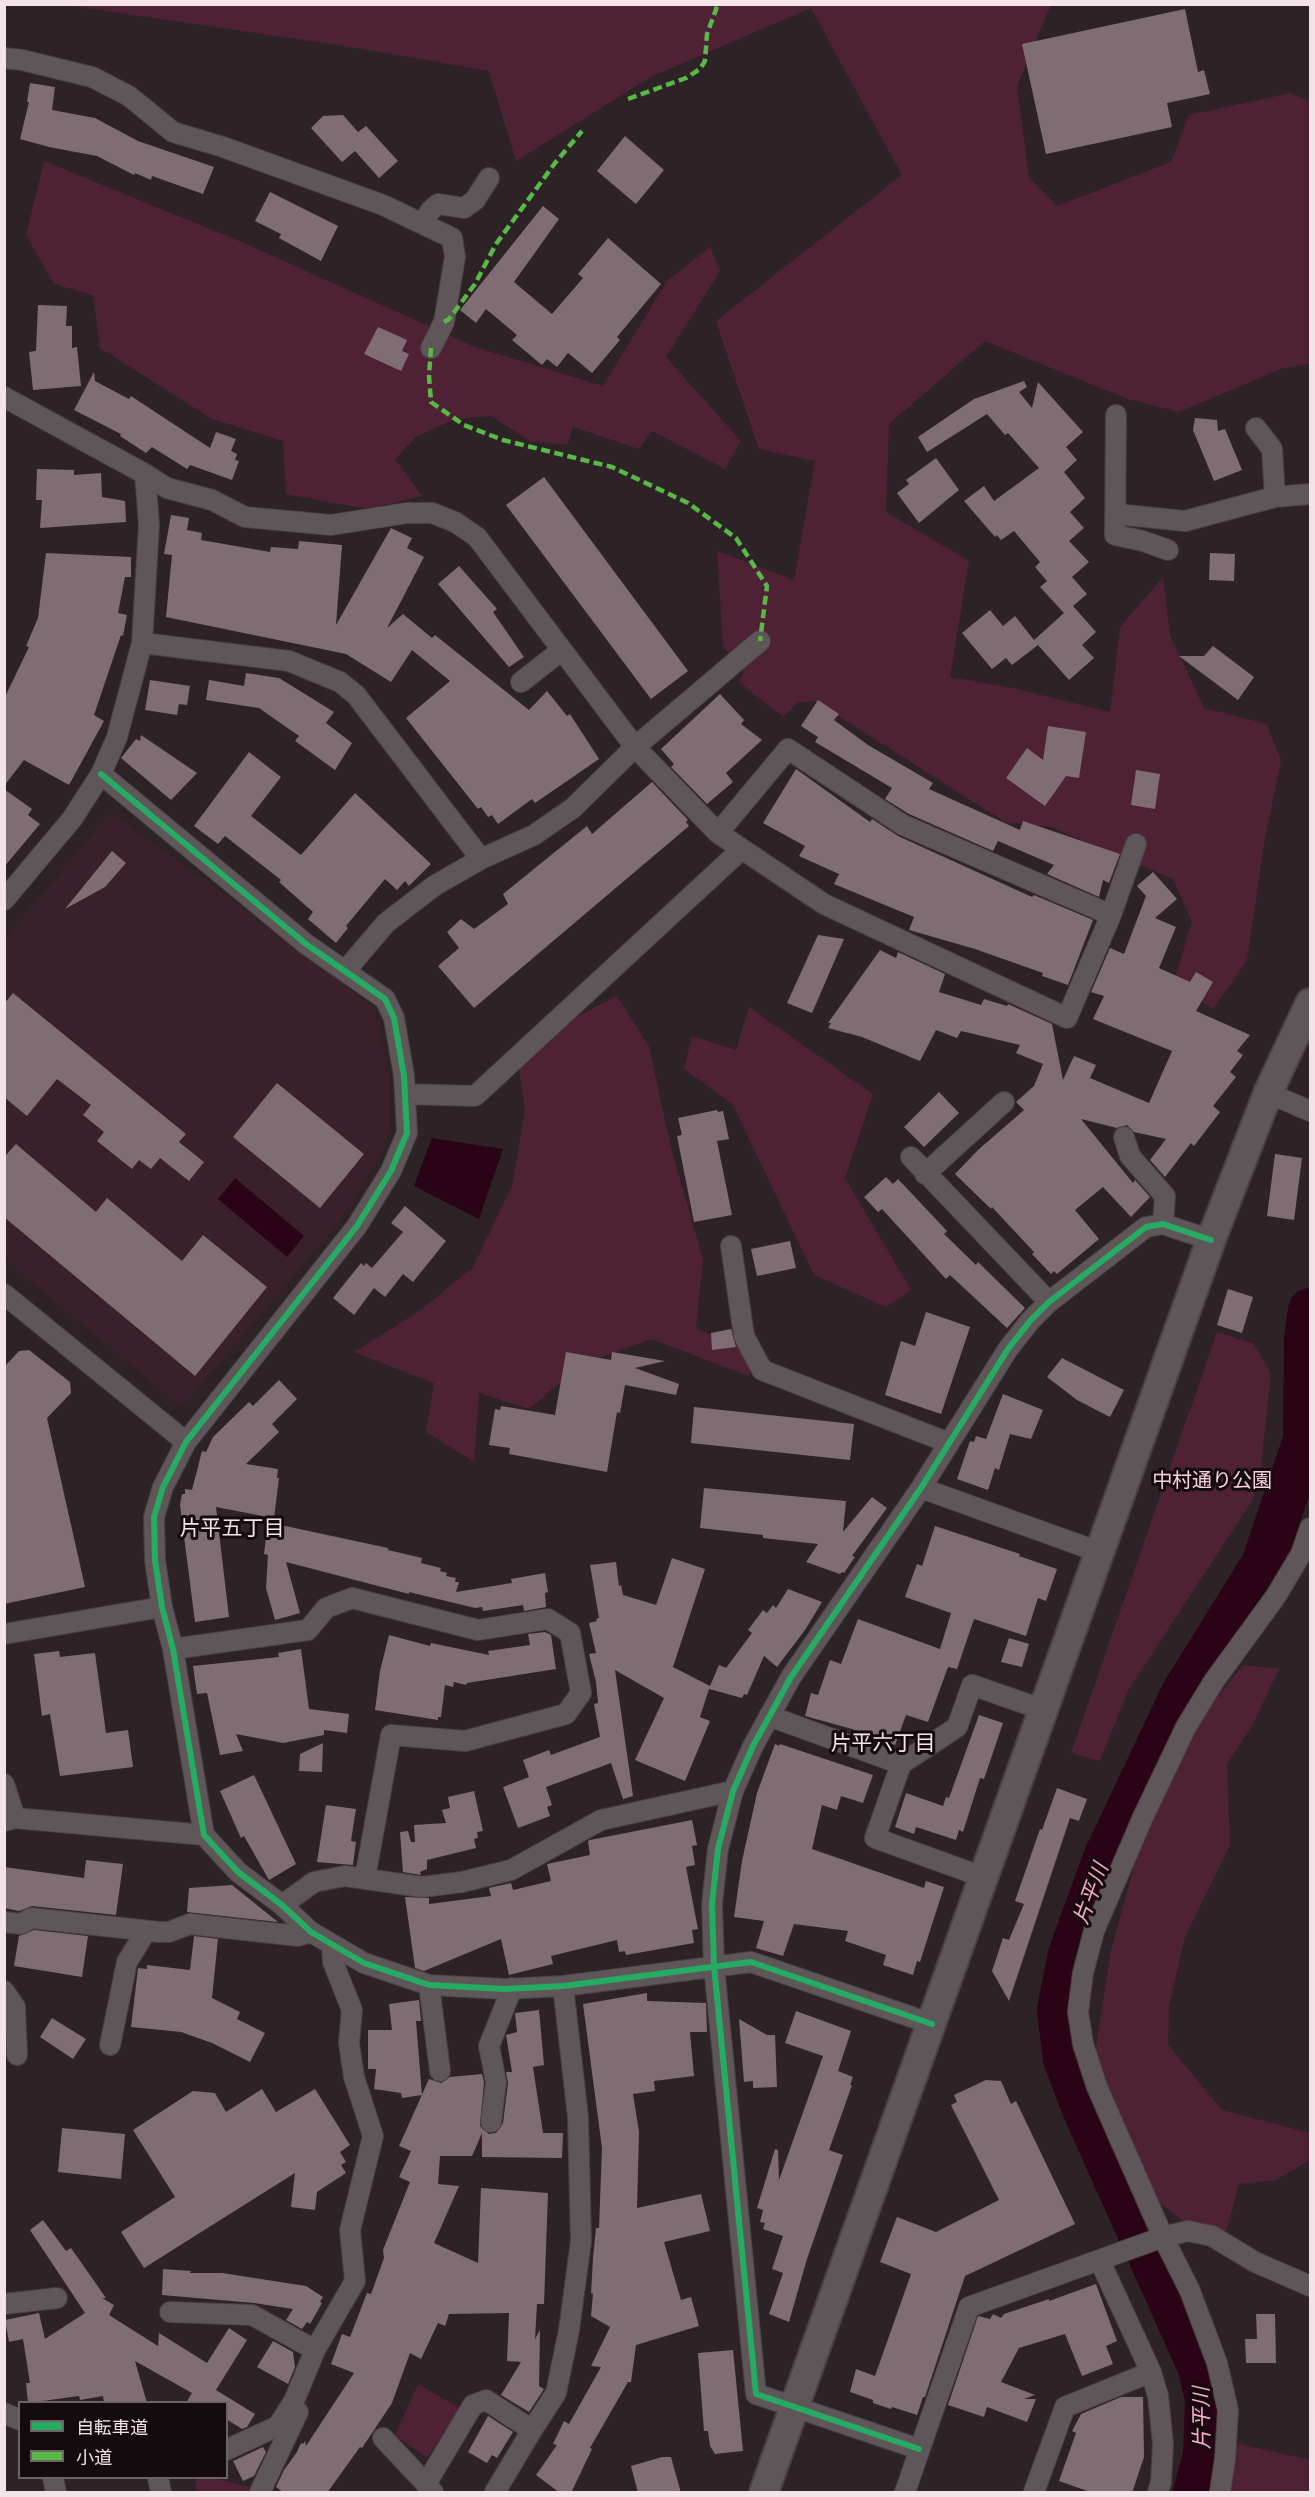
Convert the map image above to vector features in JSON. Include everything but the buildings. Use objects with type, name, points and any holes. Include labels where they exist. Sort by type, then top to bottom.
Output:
[{"type":"main road","points":[[764,2493],[1211,1240],[1268,1093],[1311,1003]]},
{"type":"street","points":[[4,58],[22,60],[93,77],[129,96],[173,132],[223,147],[383,205],[453,238],[455,257],[444,322],[431,348]]},
{"type":"street","points":[[423,222],[438,204],[464,208],[474,200],[489,178]]},
{"type":"street","points":[[4,397],[167,488],[212,500],[245,517],[331,525],[407,513],[432,513],[455,522],[477,537],[636,747],[718,832],[824,904],[1067,1018],[1111,915],[1136,844]]},
{"type":"street","points":[[1116,415],[1115,535],[1143,541],[1168,550]]},
{"type":"street","points":[[1256,428],[1272,449],[1275,497]]},
{"type":"street","points":[[4,900],[72,819],[101,774],[117,737],[142,643],[149,525],[145,474]]},
{"type":"street","points":[[1116,514],[1185,521],[1275,497],[1311,494]]},
{"type":"street","points":[[346,970],[386,923],[434,886],[481,859],[534,835],[573,808],[636,747],[760,641]]},
{"type":"street","points":[[142,643],[290,661],[340,682],[356,695],[481,859]]},
{"type":"street","points":[[521,682],[562,650]]},
{"type":"street","points":[[718,832],[788,749],[903,825],[1111,915]]},
{"type":"street","points":[[101,774],[306,944],[385,999],[396,1030],[405,1094],[407,1133],[391,1171],[357,1226],[186,1442],[163,1487],[154,1517],[155,1560],[162,1607],[172,1649],[204,1835],[238,1872],[282,1905],[311,1932],[364,1963],[429,1985],[512,1988],[562,1986],[751,1962],[932,2024]]},
{"type":"street","points":[[405,1094],[475,1096],[742,849]]},
{"type":"street","points":[[1268,1093],[1311,1111]]},
{"type":"street","points":[[926,1174],[1004,1102]]},
{"type":"street","points":[[1124,1137],[1130,1156],[1165,1196],[1163,1224]]},
{"type":"street","points":[[910,1157],[1049,1302]]},
{"type":"street","points":[[919,2449],[756,2394],[714,1966],[712,1904],[718,1849],[733,1791],[753,1746],[791,1677],[921,1488],[1008,1349],[1030,1321],[1049,1302],[1146,1227],[1163,1224],[1211,1240]]},
{"type":"street","points":[[731,1246],[744,1336],[762,1370],[950,1443]]},
{"type":"street","points":[[7,1301],[186,1442]]},
{"type":"street","points":[[921,1488],[1099,1552]]},
{"type":"street","points":[[1220,2493],[1228,2410],[1217,2363],[1190,2291],[1161,2238],[1097,2087],[1083,2044],[1078,2012],[1083,1973],[1094,1931],[1143,1817],[1186,1727],[1214,1681],[1276,1596],[1301,1554],[1311,1528]]},
{"type":"street","points":[[172,1649],[308,1630],[326,1608],[352,1598],[478,1630],[548,1619],[570,1633],[581,1693],[566,1714],[465,1741],[391,1735],[365,1878]]},
{"type":"street","points":[[4,1634],[162,1607]]},
{"type":"street","points":[[983,1877],[875,1838],[901,1764],[957,1727],[972,1685],[1044,1710]]},
{"type":"street","points":[[769,1716],[901,1764]]},
{"type":"street","points":[[4,1784],[10,1820],[204,1835]]},
{"type":"street","points":[[282,1905],[314,1882],[345,1876],[422,1887],[462,1882],[511,1870],[602,1820],[733,1791]]},
{"type":"street","points":[[4,1922],[21,1924],[32,1918],[146,1931],[169,1932],[190,1924],[298,1936],[311,1932]]},
{"type":"street","points":[[110,2045],[126,1962],[146,1931]]},
{"type":"street","points":[[228,2449],[278,2426],[294,2401],[315,2350],[355,2281],[350,2230],[372,2136],[354,2077],[349,2043],[352,2010],[333,1962],[332,1945]]},
{"type":"street","points":[[429,1985],[440,2072]]},
{"type":"street","points":[[495,2493],[556,2393],[570,2330],[581,2241],[578,2118],[562,1986]]},
{"type":"street","points":[[491,2122],[496,2082],[489,2046],[512,1988]]},
{"type":"street","points":[[4,1991],[15,2007],[16,2055]]},
{"type":"street","points":[[905,2493],[969,2307],[1161,2238],[1188,2231],[1212,2236],[1255,2262],[1311,2286]]},
{"type":"street","points":[[1100,2261],[1151,2372],[1158,2396],[1163,2444],[1161,2482],[1158,2493]]},
{"type":"street","points":[[4,2304],[57,2298]]},
{"type":"street","points":[[170,2312],[252,2315],[315,2350]]},
{"type":"street","points":[[1034,2493],[1065,2407],[1151,2372]]},
{"type":"street","points":[[383,2438],[430,2488],[473,2405],[486,2400],[532,2430]]},
{"type":"street","points":[[260,2493],[299,2413],[294,2401]]},
{"type":"shaded area","points":[[114,814],[337,977],[375,1010],[390,1075],[390,1131],[380,1156],[343,1218],[185,1404],[179,1405],[5,1260],[5,937],[69,863],[104,818]]},
{"type":"shaded area","points":[[432,1138],[503,1149],[479,1219],[414,1186]]},
{"type":"shaded area","points":[[235,1178],[304,1236],[287,1257],[218,1199]]},
{"type":"green space","points":[[66,5],[1051,5],[1017,86],[1029,178],[1057,206],[1171,162],[1189,115],[1291,93],[1310,102],[1310,364],[1283,368],[1179,412],[1128,399],[985,341],[889,424],[886,512],[969,561],[950,677],[1017,689],[1110,712],[1120,627],[1163,577],[1170,635],[1204,708],[1267,724],[1281,761],[1264,844],[1247,960],[1213,1009],[1174,981],[1192,922],[1173,879],[1051,827],[1005,822],[815,701],[797,703],[783,717],[739,682],[744,672],[723,646],[717,551],[794,580],[815,461],[759,449],[716,321],[902,175],[811,8],[651,77],[516,161],[489,71],[351,47]]},
{"type":"green space","points":[[44,161],[244,243],[475,347],[603,386],[667,281],[710,247],[720,271],[666,357],[741,441],[725,469],[652,431],[639,449],[573,427],[567,445],[530,441],[491,416],[455,419],[417,436],[395,459],[422,496],[367,509],[286,494],[283,441],[212,419],[100,348],[93,295],[54,284],[26,235]]},
{"type":"green space","points":[[617,996],[649,1046],[671,1148],[703,1259],[696,1328],[753,1353],[749,1376],[651,1339],[582,1364],[529,1409],[479,1393],[474,1462],[426,1432],[434,1383],[354,1352],[421,1310],[473,1267],[512,1186],[525,1111],[516,1047]]},
{"type":"green space","points":[[749,1007],[873,1094],[845,1178],[911,1290],[886,1307],[814,1275],[733,1105],[684,1069],[692,1036],[736,1050]]},
{"type":"green space","name":"中村通り公園","points":[[1217,1332],[1254,1344],[1271,1373],[1260,1477],[1252,1501],[1129,1689],[1100,1761],[1071,1753]]},
{"type":"green space","points":[[1243,1665],[1279,1669],[1253,1724],[1227,1764],[1230,1845],[1185,1937],[1169,2006],[1168,2045],[1222,2110],[1310,2133],[1310,2160],[1276,2180],[1239,2184],[1221,2250],[1156,2200],[1094,2060],[1111,1950],[1143,1834],[1187,1736]]},
{"type":"green space","points":[[418,2384],[460,2408],[427,2458],[395,2435]]},
{"type":"green space","points":[[1226,2441],[1310,2460],[1310,2492],[1217,2492]]},
{"type":"green space","points":[[196,2479],[217,2479],[254,2488],[251,2492],[196,2492]]},
{"type":"waterway","name":"片平川","points":[[1195,2492],[1205,2455],[1207,2400],[1200,2368],[1084,2109],[1065,2059],[1059,2010],[1070,1954],[1105,1858],[1183,1693],[1263,1564],[1305,1440],[1306,1339],[1310,1310]]},
{"type":"marked path","points":[[628,99],[686,78],[700,69],[705,61],[707,34],[718,4]]},
{"type":"marked path","points":[[444,322],[449,319],[475,284],[496,244],[555,163],[582,131]]},
{"type":"marked path","points":[[431,348],[429,376],[431,402],[464,425],[503,440],[612,467],[688,503],[736,538],[767,586],[760,641]]},
{"type":"cycle path","points":[[101,774],[306,944],[385,999],[394,1018],[404,1076],[407,1133],[391,1171],[357,1226],[186,1442],[163,1487],[154,1517],[155,1560],[162,1607],[173,1649],[204,1835],[238,1872],[282,1905],[311,1932],[364,1963],[429,1985],[505,1989],[563,1986],[751,1962],[932,2024]]},
{"type":"cycle path","points":[[919,2449],[756,2394],[714,1966],[712,1904],[718,1849],[733,1791],[753,1746],[791,1677],[921,1488],[1008,1349],[1030,1321],[1049,1302],[1146,1227],[1163,1224],[1211,1240]]},
{"type":"district","name":"片平五丁目","points":[[232,1529]]},
{"type":"district","name":"片平六丁目","points":[[883,1744]]}]
